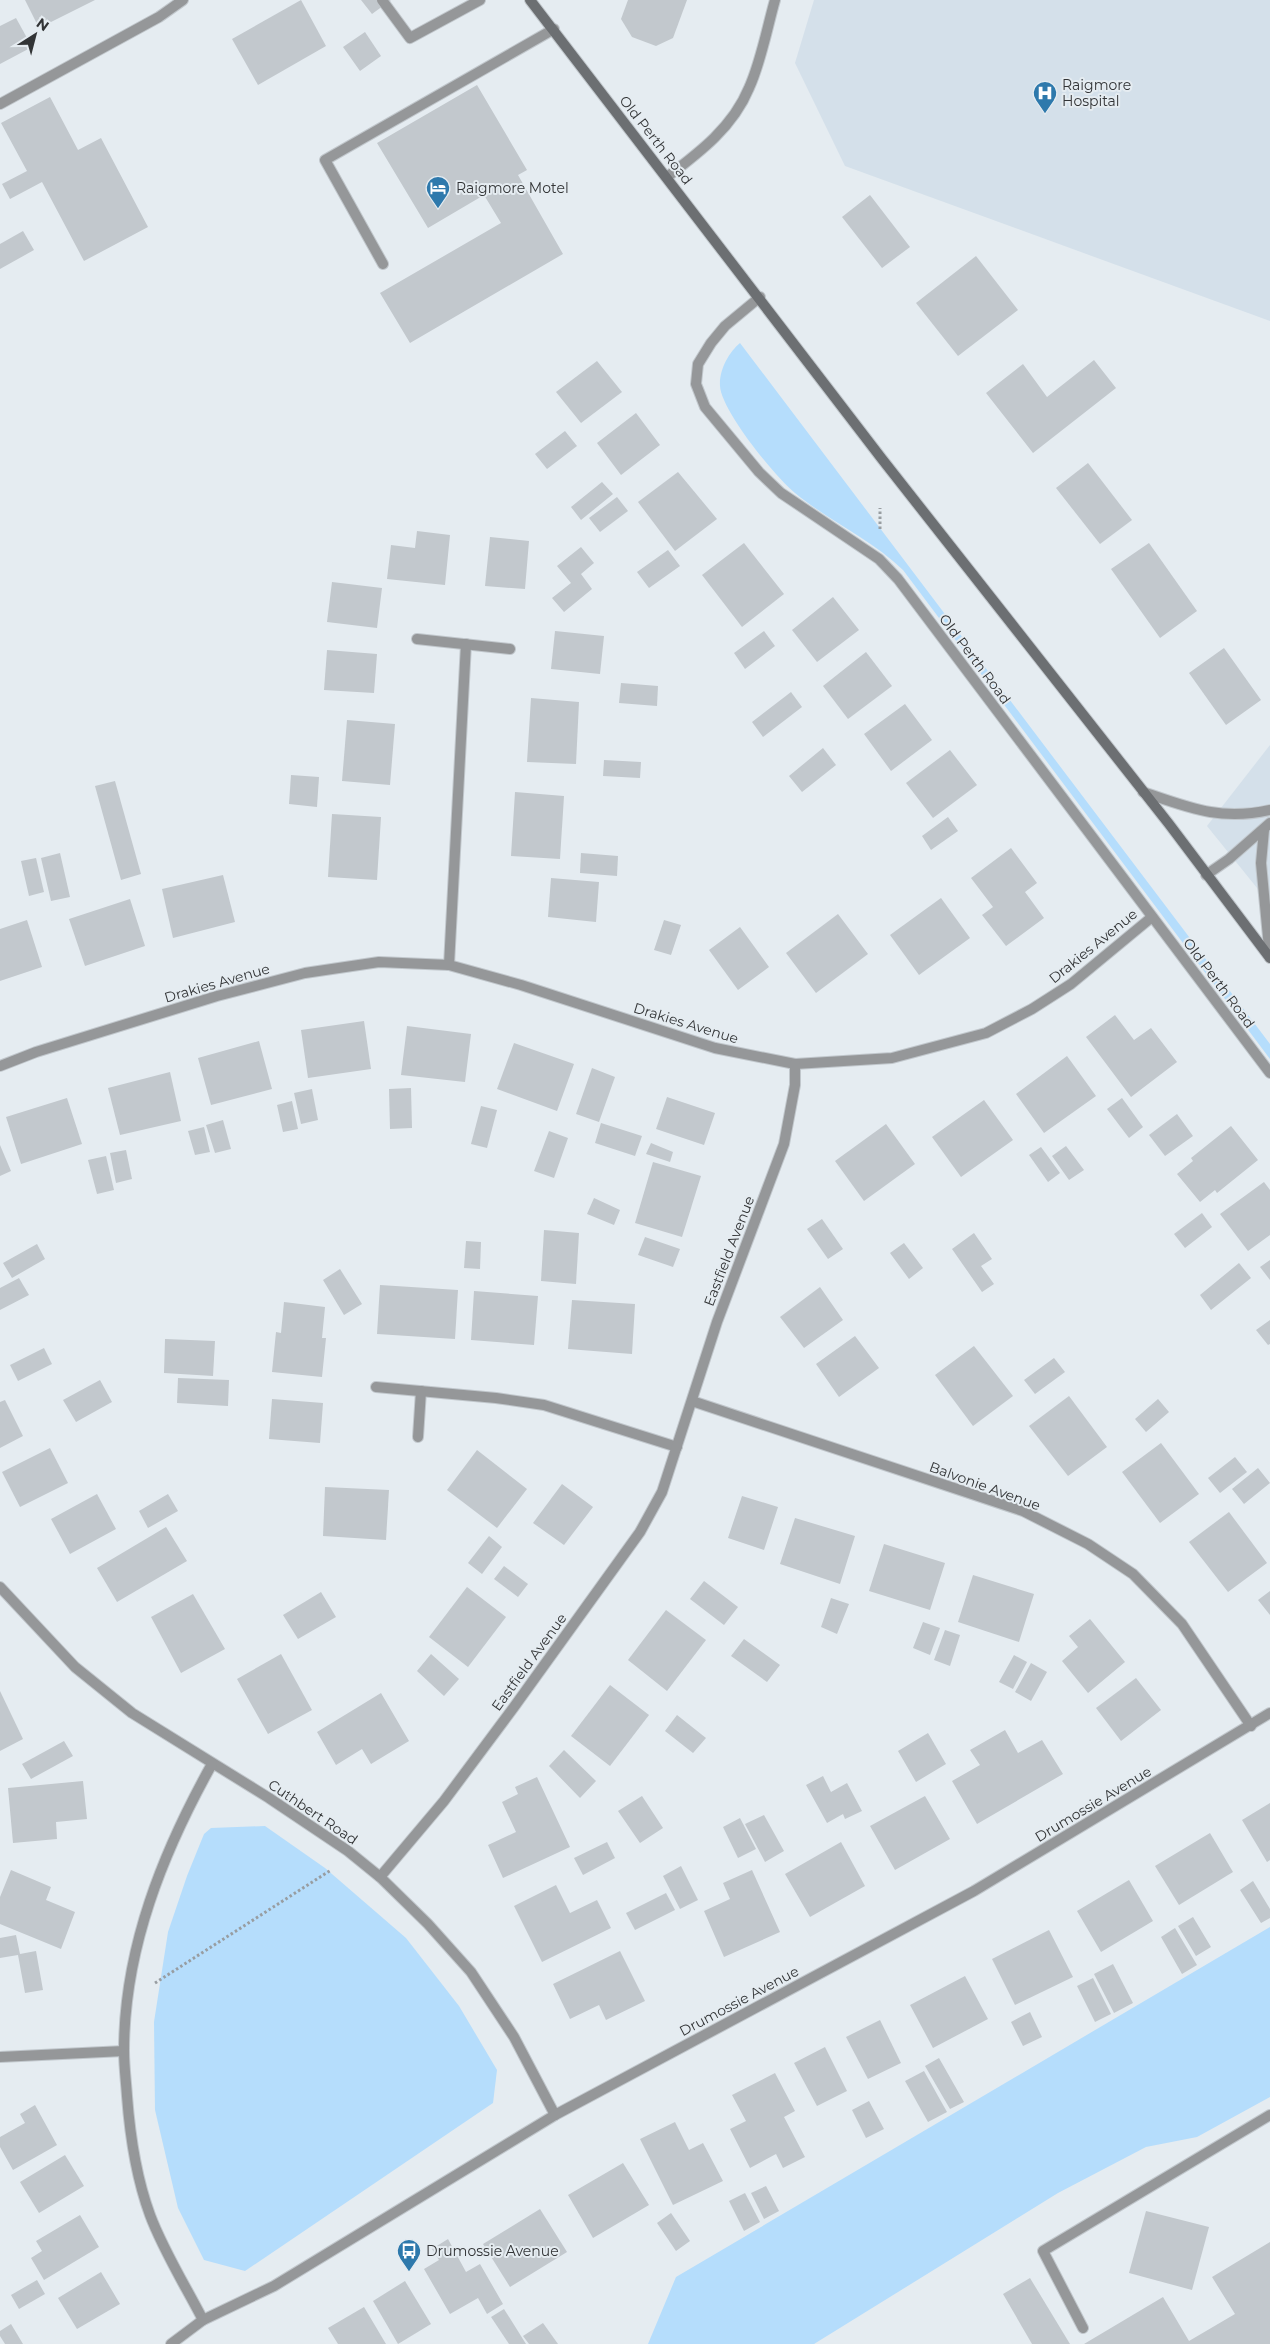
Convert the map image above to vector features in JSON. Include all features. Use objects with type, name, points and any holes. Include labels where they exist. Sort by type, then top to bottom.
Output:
[{"type":"main road","name":"Old Perth Road","points":[[530,0],[888,466],[1144,792],[1270,958]]},
{"type":"street","points":[[0,104],[159,17],[183,0]]},
{"type":"street","points":[[382,0],[410,38],[480,0]]},
{"type":"street","points":[[667,177],[712,140],[732,119],[750,88],[775,0]]},
{"type":"street","points":[[383,264],[324,160],[554,30]]},
{"type":"street","name":"Old Perth Road","points":[[760,298],[725,326],[711,343],[698,364],[696,384],[705,407],[759,472],[781,493],[879,559],[898,579],[1270,1074]]},
{"type":"street","points":[[417,638],[510,649]]},
{"type":"street","points":[[449,965],[466,644]]},
{"type":"street","points":[[1144,792],[1200,812],[1247,815],[1270,810]]},
{"type":"street","points":[[1206,875],[1267,826]]},
{"type":"street","points":[[1267,826],[1261,862],[1270,958]]},
{"type":"street","name":"Drakies Avenue","points":[[0,1066],[36,1052],[217,996],[305,973],[379,962],[449,965],[521,985],[715,1048],[795,1064],[892,1058],[986,1033],[1032,1009],[1072,984],[1152,917]]},
{"type":"street","name":"Eastfield Avenue","points":[[380,1877],[444,1802],[640,1532],[662,1492],[717,1322],[784,1144],[795,1085],[795,1064]]},
{"type":"street","points":[[376,1387],[496,1398],[544,1405],[677,1447]]},
{"type":"street","points":[[418,1437],[421,1391]]},
{"type":"street","name":"Balvonie Avenue","points":[[692,1401],[1023,1512],[1088,1544],[1133,1574],[1182,1624],[1251,1726]]},
{"type":"street","name":"Cuthbert Road","points":[[0,1587],[75,1667],[132,1713],[269,1798],[348,1851],[380,1877],[428,1924],[471,1972],[514,2038],[556,2115]]},
{"type":"street","name":"Drumossie Avenue","points":[[171,2344],[203,2320],[274,2286],[556,2115],[974,1891],[1270,1713]]},
{"type":"street","points":[[203,2320],[150,2215],[130,2139],[124,2051],[127,2001],[137,1943],[160,1872],[190,1804],[212,1764]]},
{"type":"street","points":[[0,2057],[124,2051]]},
{"type":"street","points":[[1083,2328],[1043,2251],[1270,2115]]},
{"type":"path","points":[[127,2001],[334,1868],[348,1851]]},
{"type":"shaded area","name":"Raigmore Hospital","points":[[814,0],[1270,0],[1270,321],[845,166],[795,63]]},
{"type":"shaded area","points":[[740,343],[1270,1044],[1270,1059],[903,570],[864,539],[795,493],[750,443],[729,411],[720,386],[721,374],[726,362],[732,351]]},
{"type":"shaded area","points":[[1270,745],[1270,904],[1207,826]]},
{"type":"shaded area","points":[[265,1826],[325,1868],[406,1938],[459,2006],[497,2070],[493,2103],[245,2271],[204,2260],[178,2208],[155,2110],[154,2022],[168,1932],[204,1834],[211,1828]]},
{"type":"shaded area","points":[[1270,1927],[1270,2097],[1197,2137],[1146,2147],[1058,2193],[814,2344],[648,2344],[676,2277]]},
{"type":"building","points":[[25,0],[95,0],[39,28]]},
{"type":"building","points":[[301,0],[326,46],[258,85],[232,39]]},
{"type":"building","points":[[361,0],[391,0],[372,14]]},
{"type":"building","points":[[628,0],[687,0],[673,38],[656,46],[632,37],[621,19]]},
{"type":"building","points":[[16,18],[32,47],[0,64],[0,26]]},
{"type":"building","points":[[365,32],[381,56],[360,71],[343,47]]},
{"type":"building","name":"Raigmore Motel","points":[[477,85],[527,170],[518,175],[563,254],[410,343],[380,293],[501,223],[484,195],[428,228],[377,143]]},
{"type":"building","points":[[50,97],[78,150],[101,138],[148,227],[84,261],[42,182],[10,199],[2,184],[27,171],[1,123]]},
{"type":"building","points":[[870,195],[910,247],[882,268],[842,217]]},
{"type":"building","points":[[23,231],[34,250],[0,269],[0,244]]},
{"type":"building","points":[[976,256],[1018,310],[958,356],[916,303]]},
{"type":"building","points":[[1094,360],[1116,388],[1033,453],[986,393],[1023,364],[1047,397]]},
{"type":"building","points":[[597,361],[622,392],[581,423],[556,392]]},
{"type":"building","points":[[636,413],[660,445],[621,475],[597,443]]},
{"type":"building","points":[[565,431],[577,446],[547,469],[535,454]]},
{"type":"building","points":[[1088,463],[1132,520],[1100,544],[1056,488]]},
{"type":"building","points":[[678,472],[717,519],[675,551],[638,502]]},
{"type":"building","points":[[602,482],[613,494],[581,520],[571,507]]},
{"type":"building","points":[[617,497],[628,511],[600,532],[589,518]]},
{"type":"building","points":[[417,531],[450,535],[445,585],[387,579],[391,545],[415,548]]},
{"type":"building","points":[[490,537],[529,541],[525,589],[485,586]]},
{"type":"building","points":[[744,543],[784,594],[742,627],[702,575]]},
{"type":"building","points":[[1149,543],[1197,611],[1160,638],[1111,569]]},
{"type":"building","points":[[581,547],[594,563],[581,574],[592,589],[564,612],[552,598],[571,583],[557,566]]},
{"type":"building","points":[[668,550],[680,566],[649,588],[637,572]]},
{"type":"building","points":[[332,582],[382,588],[377,628],[327,622]]},
{"type":"building","points":[[833,597],[859,630],[817,662],[792,630]]},
{"type":"building","points":[[555,631],[604,636],[600,674],[551,669]]},
{"type":"building","points":[[764,631],[775,646],[745,669],[734,653]]},
{"type":"building","points":[[1224,648],[1261,700],[1226,725],[1189,673]]},
{"type":"building","points":[[327,650],[377,654],[374,693],[324,690]]},
{"type":"building","points":[[866,652],[892,686],[848,719],[823,686]]},
{"type":"building","points":[[621,683],[658,686],[657,706],[619,703]]},
{"type":"building","points":[[791,692],[802,707],[763,737],[752,722]]},
{"type":"building","points":[[531,698],[579,702],[576,764],[527,762]]},
{"type":"building","points":[[905,704],[932,740],[891,771],[864,734]]},
{"type":"building","points":[[347,720],[395,724],[390,785],[342,781]]},
{"type":"building","points":[[823,748],[836,765],[802,792],[789,776]]},
{"type":"building","points":[[950,750],[977,785],[933,818],[906,783]]},
{"type":"building","points":[[604,760],[641,762],[640,778],[603,776]]},
{"type":"building","points":[[291,775],[319,777],[317,807],[289,804]]},
{"type":"building","points":[[115,781],[141,874],[121,880],[95,786]]},
{"type":"building","points":[[515,792],[564,796],[560,859],[511,856]]},
{"type":"building","points":[[332,814],[381,817],[377,880],[328,877]]},
{"type":"building","points":[[948,817],[958,831],[931,850],[922,836]]},
{"type":"building","points":[[1011,848],[1037,883],[1025,892],[1044,918],[1006,946],[982,915],[993,907],[971,878]]},
{"type":"building","points":[[60,853],[70,897],[51,901],[41,858]]},
{"type":"building","points":[[581,853],[618,856],[617,876],[580,873]]},
{"type":"building","points":[[36,858],[44,892],[29,896],[21,861]]},
{"type":"building","points":[[223,875],[235,922],[173,938],[162,889]]},
{"type":"building","points":[[551,878],[599,882],[596,922],[548,917]]},
{"type":"building","points":[[941,898],[970,938],[919,975],[890,935]]},
{"type":"building","points":[[130,899],[145,946],[85,966],[69,919]]},
{"type":"building","points":[[838,914],[868,954],[816,993],[786,953]]},
{"type":"building","points":[[27,920],[42,967],[0,981],[0,929]]},
{"type":"building","points":[[664,920],[681,925],[671,955],[654,950]]},
{"type":"building","points":[[740,927],[769,967],[738,990],[709,950]]},
{"type":"building","points":[[1115,1015],[1134,1040],[1151,1028],[1177,1062],[1131,1097],[1086,1037]]},
{"type":"building","points":[[364,1021],[371,1069],[308,1078],[301,1030]]},
{"type":"building","points":[[407,1026],[471,1034],[465,1082],[401,1075]]},
{"type":"building","points":[[259,1041],[272,1089],[211,1105],[198,1058]]},
{"type":"building","points":[[514,1043],[574,1064],[557,1111],[497,1089]]},
{"type":"building","points":[[1067,1056],[1096,1096],[1044,1133],[1016,1094]]},
{"type":"building","points":[[592,1068],[615,1077],[599,1122],[576,1114]]},
{"type":"building","points":[[170,1072],[181,1121],[120,1135],[108,1088]]},
{"type":"building","points":[[411,1088],[412,1128],[390,1129],[389,1089]]},
{"type":"building","points":[[312,1089],[318,1120],[301,1124],[294,1093]]},
{"type":"building","points":[[667,1097],[715,1113],[704,1145],[656,1129]]},
{"type":"building","points":[[67,1098],[82,1144],[21,1164],[6,1117]]},
{"type":"building","points":[[1122,1098],[1143,1127],[1129,1138],[1107,1109]]},
{"type":"building","points":[[984,1100],[1013,1140],[961,1177],[932,1137]]},
{"type":"building","points":[[292,1101],[298,1129],[283,1132],[277,1105]]},
{"type":"building","points":[[481,1106],[497,1110],[487,1148],[471,1144]]},
{"type":"building","points":[[1177,1114],[1193,1136],[1165,1156],[1149,1135]]},
{"type":"building","points":[[223,1120],[231,1149],[215,1153],[206,1125]]},
{"type":"building","points":[[601,1123],[642,1136],[635,1156],[595,1143]]},
{"type":"building","points":[[886,1124],[915,1164],[864,1201],[835,1161]]},
{"type":"building","points":[[1231,1126],[1258,1160],[1217,1193],[1215,1190],[1200,1202],[1177,1174],[1193,1161],[1191,1158]]},
{"type":"building","points":[[204,1127],[210,1152],[195,1155],[188,1131]]},
{"type":"building","points":[[549,1131],[568,1138],[554,1178],[534,1171]]},
{"type":"building","points":[[651,1143],[673,1152],[670,1162],[646,1154]]},
{"type":"building","points":[[0,1145],[11,1171],[0,1176]]},
{"type":"building","points":[[1066,1146],[1084,1170],[1069,1180],[1052,1156]]},
{"type":"building","points":[[1041,1147],[1060,1173],[1048,1182],[1029,1155]]},
{"type":"building","points":[[126,1150],[132,1179],[116,1183],[110,1153]]},
{"type":"building","points":[[106,1156],[114,1190],[97,1194],[88,1160]]},
{"type":"building","points":[[653,1162],[701,1176],[682,1237],[635,1223]]},
{"type":"building","points":[[1264,1182],[1270,1190],[1270,1235],[1248,1251],[1220,1214]]},
{"type":"building","points":[[594,1198],[620,1210],[614,1225],[587,1214]]},
{"type":"building","points":[[1202,1213],[1212,1227],[1185,1248],[1174,1234]]},
{"type":"building","points":[[822,1219],[843,1249],[828,1259],[807,1229]]},
{"type":"building","points":[[544,1230],[579,1233],[576,1284],[541,1281]]},
{"type":"building","points":[[974,1233],[992,1259],[981,1266],[994,1284],[982,1292],[952,1249]]},
{"type":"building","points":[[645,1237],[680,1249],[673,1267],[638,1255]]},
{"type":"building","points":[[466,1241],[481,1242],[480,1269],[464,1268]]},
{"type":"building","points":[[904,1243],[923,1268],[909,1279],[890,1253]]},
{"type":"building","points":[[37,1244],[45,1259],[12,1278],[3,1263]]},
{"type":"building","points":[[1270,1260],[1270,1280],[1260,1267]]},
{"type":"building","points":[[1239,1263],[1251,1278],[1211,1310],[1200,1295]]},
{"type":"building","points":[[340,1269],[362,1304],[344,1315],[323,1280]]},
{"type":"building","points":[[19,1278],[29,1295],[0,1310],[0,1288]]},
{"type":"building","points":[[380,1285],[458,1290],[455,1339],[377,1334]]},
{"type":"building","points":[[820,1287],[843,1320],[804,1348],[780,1317]]},
{"type":"building","points":[[474,1291],[538,1296],[534,1345],[471,1340]]},
{"type":"building","points":[[572,1300],[635,1304],[632,1354],[568,1349]]},
{"type":"building","points":[[284,1302],[325,1307],[322,1338],[326,1338],[322,1377],[272,1372],[276,1332],[281,1333]]},
{"type":"building","points":[[1270,1320],[1270,1344],[1268,1345],[1256,1330]]},
{"type":"building","points":[[855,1336],[879,1368],[839,1397],[816,1364]]},
{"type":"building","points":[[165,1339],[215,1341],[213,1376],[164,1373]]},
{"type":"building","points":[[974,1346],[1013,1396],[973,1426],[935,1375]]},
{"type":"building","points":[[44,1348],[52,1364],[18,1381],[10,1365]]},
{"type":"building","points":[[1054,1358],[1065,1372],[1035,1394],[1024,1380]]},
{"type":"building","points":[[178,1378],[229,1380],[228,1406],[177,1403]]},
{"type":"building","points":[[100,1380],[112,1402],[76,1422],[63,1400]]},
{"type":"building","points":[[1069,1396],[1107,1447],[1068,1476],[1029,1426]]},
{"type":"building","points":[[272,1399],[323,1403],[320,1443],[269,1439]]},
{"type":"building","points":[[1158,1399],[1169,1412],[1146,1432],[1135,1419]]},
{"type":"building","points":[[5,1400],[23,1436],[0,1448],[0,1402]]},
{"type":"building","points":[[1161,1443],[1199,1494],[1160,1523],[1122,1472]]},
{"type":"building","points":[[50,1448],[68,1483],[20,1507],[2,1472]]},
{"type":"building","points":[[477,1450],[527,1489],[497,1528],[447,1490]]},
{"type":"building","points":[[1235,1457],[1247,1472],[1220,1493],[1208,1478]]},
{"type":"building","points":[[1258,1468],[1270,1483],[1244,1504],[1232,1489]]},
{"type":"building","points":[[562,1484],[593,1507],[564,1545],[533,1523]]},
{"type":"building","points":[[325,1487],[389,1490],[386,1540],[323,1536]]},
{"type":"building","points":[[97,1494],[116,1529],[70,1554],[51,1519]]},
{"type":"building","points":[[168,1494],[178,1511],[148,1528],[139,1511]]},
{"type":"building","points":[[742,1496],[778,1507],[764,1550],[728,1538]]},
{"type":"building","points":[[1229,1512],[1267,1563],[1228,1592],[1189,1542]]},
{"type":"building","points":[[795,1518],[855,1536],[840,1584],[780,1564]]},
{"type":"building","points":[[166,1527],[187,1561],[117,1602],[97,1568]]},
{"type":"building","points":[[489,1536],[502,1547],[482,1574],[468,1563]]},
{"type":"building","points":[[884,1544],[945,1563],[930,1610],[869,1591]]},
{"type":"building","points":[[504,1566],[528,1584],[518,1597],[494,1579]]},
{"type":"building","points":[[973,1575],[1034,1594],[1019,1642],[958,1622]]},
{"type":"building","points":[[704,1581],[738,1607],[724,1625],[690,1599]]},
{"type":"building","points":[[467,1587],[506,1617],[468,1667],[429,1637]]},
{"type":"building","points":[[1270,1591],[1270,1615],[1258,1600]]},
{"type":"building","points":[[321,1592],[336,1617],[298,1639],[283,1615]]},
{"type":"building","points":[[193,1594],[225,1649],[181,1673],[151,1617]]},
{"type":"building","points":[[831,1598],[849,1604],[837,1634],[821,1627]]},
{"type":"building","points":[[666,1610],[706,1640],[667,1691],[628,1660]]},
{"type":"building","points":[[1090,1619],[1125,1662],[1088,1693],[1062,1661],[1078,1647],[1069,1636]]},
{"type":"building","points":[[923,1622],[940,1628],[930,1655],[913,1648]]},
{"type":"building","points":[[945,1630],[960,1635],[950,1666],[934,1660]]},
{"type":"building","points":[[744,1639],[780,1665],[767,1682],[731,1656]]},
{"type":"building","points":[[281,1654],[312,1710],[268,1734],[237,1679]]},
{"type":"building","points":[[431,1654],[459,1679],[444,1696],[417,1671]]},
{"type":"building","points":[[1014,1655],[1027,1662],[1013,1689],[999,1682]]},
{"type":"building","points":[[1031,1663],[1047,1672],[1031,1701],[1015,1692]]},
{"type":"building","points":[[1136,1678],[1161,1710],[1121,1741],[1096,1708]]},
{"type":"building","points":[[610,1685],[649,1715],[610,1766],[571,1736]]},
{"type":"building","points":[[0,1691],[23,1739],[0,1751]]},
{"type":"building","points":[[381,1693],[409,1741],[371,1764],[362,1749],[336,1765],[317,1732]]},
{"type":"building","points":[[677,1715],[706,1738],[693,1753],[665,1731]]},
{"type":"building","points":[[1005,1730],[1018,1753],[1042,1740],[1063,1774],[977,1824],[952,1781],[980,1765],[970,1750]]},
{"type":"building","points":[[928,1733],[946,1764],[916,1782],[898,1751]]},
{"type":"building","points":[[64,1741],[73,1756],[31,1779],[22,1764]]},
{"type":"building","points":[[564,1750],[596,1781],[580,1798],[549,1766]]},
{"type":"building","points":[[823,1776],[831,1792],[847,1783],[862,1811],[845,1819],[843,1814],[827,1823],[806,1785]]},
{"type":"building","points":[[537,1777],[570,1847],[503,1878],[488,1845],[516,1832],[502,1802],[518,1794],[515,1787]]},
{"type":"building","points":[[83,1781],[87,1819],[56,1822],[57,1839],[13,1843],[8,1788]]},
{"type":"building","points":[[642,1796],[663,1828],[640,1843],[618,1811]]},
{"type":"building","points":[[925,1796],[950,1839],[895,1870],[870,1826]]},
{"type":"building","points":[[1270,1803],[1270,1860],[1267,1862],[1242,1820]]},
{"type":"building","points":[[764,1815],[784,1851],[765,1862],[745,1824]]},
{"type":"building","points":[[740,1818],[756,1849],[738,1858],[723,1827]]},
{"type":"building","points":[[1210,1833],[1233,1872],[1179,1905],[1155,1866]]},
{"type":"building","points":[[607,1842],[615,1858],[583,1875],[574,1858]]},
{"type":"building","points":[[841,1842],[865,1886],[810,1917],[785,1874]]},
{"type":"building","points":[[681,1866],[698,1900],[680,1909],[663,1876]]},
{"type":"building","points":[[11,1870],[51,1887],[46,1900],[75,1912],[61,1949],[0,1924],[0,1897]]},
{"type":"building","points":[[752,1870],[780,1932],[724,1957],[704,1911],[730,1899],[723,1883]]},
{"type":"building","points":[[1129,1880],[1153,1921],[1101,1952],[1077,1911]]},
{"type":"building","points":[[1253,1881],[1270,1909],[1270,1918],[1261,1923],[1240,1890]]},
{"type":"building","points":[[556,1885],[570,1913],[597,1900],[611,1928],[542,1962],[514,1906]]},
{"type":"building","points":[[666,1893],[675,1910],[635,1930],[626,1913]]},
{"type":"building","points":[[1193,1917],[1211,1947],[1196,1956],[1178,1926]]},
{"type":"building","points":[[1175,1928],[1197,1965],[1182,1974],[1161,1937]]},
{"type":"building","points":[[1049,1930],[1073,1977],[1015,2005],[992,1959]]},
{"type":"building","points":[[16,1935],[20,1954],[36,1951],[43,1990],[25,1993],[18,1955],[0,1958],[0,1938]]},
{"type":"building","points":[[620,1951],[645,2001],[606,2020],[599,2005],[570,2019],[553,1984]]},
{"type":"building","points":[[1113,1964],[1133,2003],[1114,2013],[1094,1974]]},
{"type":"building","points":[[965,1976],[988,2019],[933,2048],[910,2005]]},
{"type":"building","points":[[1093,1978],[1111,2014],[1095,2022],[1077,1986]]},
{"type":"building","points":[[1030,2012],[1042,2037],[1023,2046],[1011,2022]]},
{"type":"building","points":[[880,2020],[901,2063],[868,2079],[846,2037]]},
{"type":"building","points":[[825,2047],[847,2091],[817,2106],[794,2063]]},
{"type":"building","points":[[939,2058],[964,2102],[950,2109],[925,2066]]},
{"type":"building","points":[[924,2071],[947,2112],[928,2122],[905,2081]]},
{"type":"building","points":[[775,2073],[795,2111],[784,2117],[805,2157],[783,2168],[776,2154],[750,2168],[730,2129],[746,2121],[732,2095]]},
{"type":"building","points":[[869,2101],[884,2129],[866,2138],[852,2110]]},
{"type":"building","points":[[35,2105],[57,2145],[13,2170],[0,2147],[0,2137],[25,2123],[20,2114]]},
{"type":"building","points":[[675,2122],[689,2150],[703,2143],[723,2181],[673,2205],[640,2139]]},
{"type":"building","points":[[65,2155],[84,2186],[39,2213],[20,2182]]},
{"type":"building","points":[[623,2163],[649,2205],[593,2238],[568,2195]]},
{"type":"building","points":[[766,2186],[779,2211],[764,2219],[751,2193]]},
{"type":"building","points":[[745,2193],[760,2222],[744,2231],[729,2201]]},
{"type":"building","points":[[540,2209],[567,2252],[510,2287],[483,2244]]},
{"type":"building","points":[[1146,2211],[1209,2227],[1192,2290],[1129,2273]]},
{"type":"building","points":[[671,2213],[690,2241],[676,2251],[657,2223]]},
{"type":"building","points":[[80,2215],[99,2247],[44,2280],[31,2258],[42,2251],[36,2241]]},
{"type":"building","points":[[448,2239],[466,2272],[480,2264],[503,2304],[487,2314],[478,2298],[450,2314],[424,2269],[439,2260],[432,2249]]},
{"type":"building","points":[[1270,2242],[1270,2344],[1084,2344],[1163,2297],[1189,2341],[1235,2314],[1212,2277]]},
{"type":"building","points":[[101,2272],[120,2304],[77,2329],[58,2298]]},
{"type":"building","points":[[1030,2278],[1070,2344],[1032,2344],[1003,2294]]},
{"type":"building","points":[[37,2280],[45,2294],[19,2309],[11,2295]]},
{"type":"building","points":[[405,2281],[431,2324],[398,2344],[373,2301]]},
{"type":"building","points":[[364,2307],[386,2344],[338,2344],[328,2328]]},
{"type":"building","points":[[504,2309],[526,2344],[509,2344],[491,2317]]},
{"type":"building","points":[[543,2323],[558,2344],[529,2344],[523,2336]]},
{"type":"building","points":[[11,2324],[23,2344],[5,2344],[0,2336],[0,2331]]},
{"type":"place","name":"Raigmore Hospital","points":[[1045,114]]},
{"type":"place","name":"Raigmore Motel","points":[[438,209]]},
{"type":"place","name":"Drumossie Avenue","points":[[409,2272]]}]
